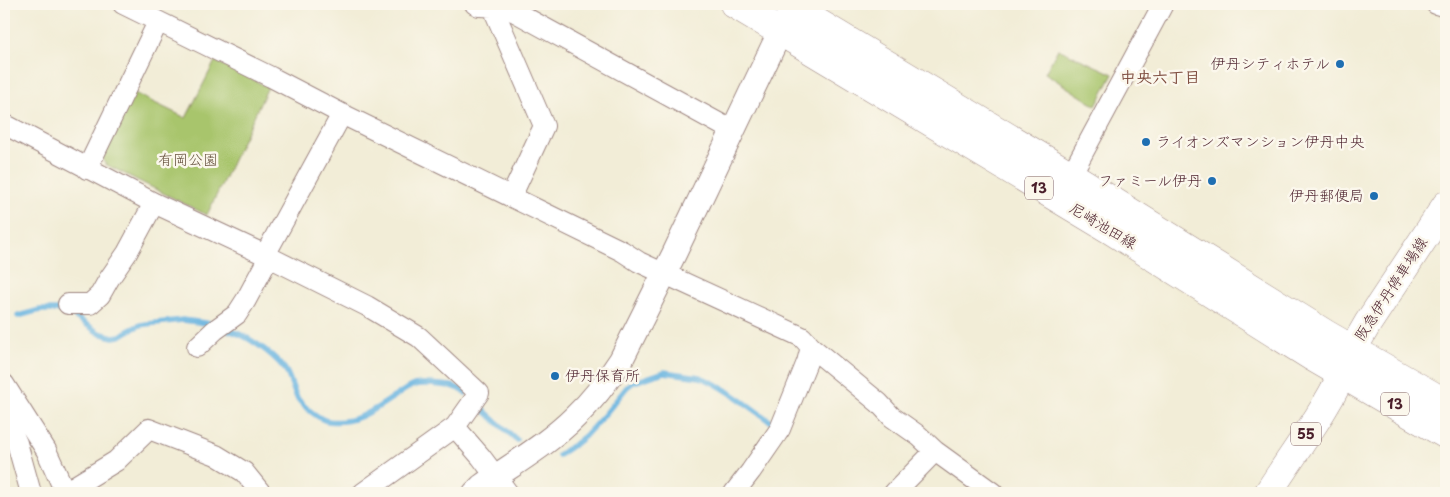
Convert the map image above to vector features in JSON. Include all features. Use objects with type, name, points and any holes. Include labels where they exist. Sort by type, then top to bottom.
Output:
[{"type":"main road","name":"尼崎池田線","points":[[734,4],[1112,231],[1312,357],[1446,435]]},
{"type":"main road","name":"尼崎池田線","points":[[793,5],[1326,334],[1446,403]]},
{"type":"main road","name":"阪急伊丹停車場線","points":[[1353,349],[1368,323],[1446,205]]},
{"type":"main road","name":"55","points":[[1268,493],[1328,400],[1343,374],[1353,349]]},
{"type":"street","points":[[123,4],[622,251],[638,262],[802,337],[811,347],[879,403],[892,417],[993,493]]},
{"type":"street","points":[[475,4],[479,6],[495,5],[506,7],[733,131]]},
{"type":"street","points":[[1436,4],[1446,7]]},
{"type":"street","points":[[495,5],[496,15],[544,126],[511,197]]},
{"type":"street","points":[[475,493],[482,486],[502,485],[575,417],[600,389],[621,360],[793,5]]},
{"type":"street","points":[[1045,192],[1071,175],[1163,5]]},
{"type":"street","points":[[87,169],[158,22]]},
{"type":"street","points":[[197,347],[219,327],[233,318],[241,308],[342,114]]},
{"type":"street","points":[[4,124],[154,203],[367,306],[419,337],[479,393],[455,427],[363,493]]},
{"type":"street","points":[[68,304],[90,304],[100,295],[127,253],[154,203]]},
{"type":"street","points":[[734,493],[780,429],[807,362],[811,347]]},
{"type":"street","points":[[4,384],[46,450],[65,492],[116,461],[150,429],[216,455],[244,472],[261,493]]},
{"type":"street","points":[[4,415],[17,443],[31,493]]},
{"type":"street","points":[[455,427],[502,485]]},
{"type":"street","points":[[894,493],[935,451]]},
{"type":"green space","points":[[1058,49],[1113,74],[1096,106],[1045,73]]},
{"type":"green space","name":"有岡公園","points":[[215,61],[268,87],[207,215],[105,164],[101,156],[132,92],[186,118]]},
{"type":"waterway","points":[[18,316],[40,310],[62,310],[99,333],[113,337],[120,336],[140,325],[147,324],[183,320],[213,324]]},
{"type":"waterway","points":[[227,330],[250,340],[273,356],[284,368],[300,402],[316,415],[328,421],[348,421],[365,415],[414,385],[451,386],[465,393]]},
{"type":"waterway","points":[[559,455],[585,436],[632,383],[664,372],[700,377],[710,381],[773,423]]},
{"type":"waterway","points":[[479,406],[517,440]]},
{"type":"place","name":"伊丹シティホテル","points":[[1340,64]]},
{"type":"place","name":"ライオンズマンション伊丹中央","points":[[1146,142]]},
{"type":"place","name":"ファミール伊丹","points":[[1212,181]]},
{"type":"place","name":"伊丹郵便局","points":[[1374,196]]},
{"type":"place","name":"伊丹保育所","points":[[555,376]]},
{"type":"district","name":"中央六丁目","points":[[1160,77]]}]
